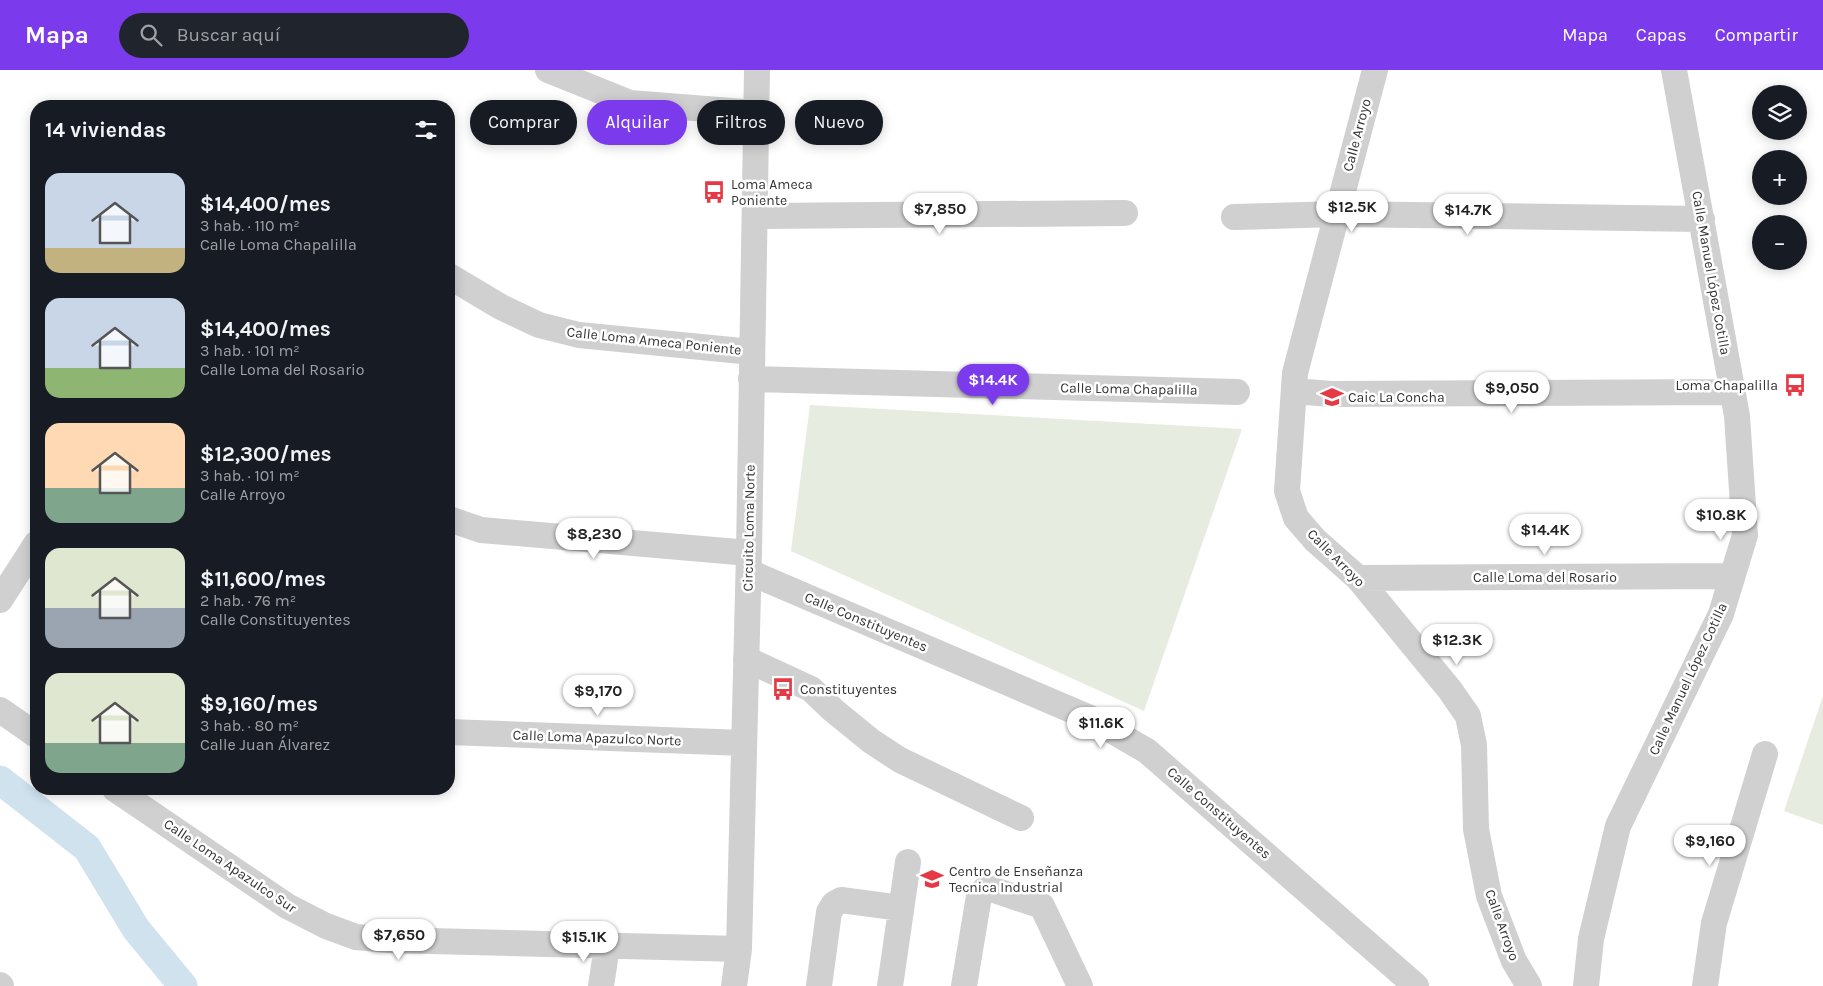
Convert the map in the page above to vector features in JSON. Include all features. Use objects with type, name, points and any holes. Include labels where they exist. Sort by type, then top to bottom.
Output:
[{"type":"street","points":[[548,70],[630,103],[697,108]]},
{"type":"street","name":"Circuito Loma Norte","points":[[757,70],[757,100]]},
{"type":"street","name":"Calle Arroyo","points":[[1375,70],[1295,373],[1286,491],[1296,518],[1315,540],[1358,578],[1450,690],[1468,716],[1474,745],[1476,829],[1489,896],[1514,961],[1529,986]]},
{"type":"street","name":"Calle Manuel López Cotilla","points":[[1586,986],[1591,939],[1618,826],[1721,614],[1745,535],[1736,416],[1674,70]]},
{"type":"street","name":"Circuito Loma Norte","points":[[734,986],[739,949],[757,145]]},
{"type":"street","points":[[756,216],[1125,213]]},
{"type":"street","points":[[1234,217],[1336,214],[1702,219]]},
{"type":"street","name":"Calle Loma Ameca Poniente","points":[[455,280],[501,307],[539,324],[579,335],[752,352]]},
{"type":"street","name":"Calle Loma Chapalilla","points":[[751,379],[1236,392]]},
{"type":"street","points":[[1294,391],[1331,394],[1732,392]]},
{"type":"street","name":"Calle Constituyentes","points":[[455,521],[481,530],[749,562],[1090,718],[1147,751],[1416,986]]},
{"type":"street","points":[[0,600],[30,553]]},
{"type":"street","name":"Calle Loma del Rosario","points":[[1358,578],[1732,576]]},
{"type":"street","points":[[746,659],[811,689],[871,741],[900,760],[1020,818]]},
{"type":"street","points":[[0,710],[30,731]]},
{"type":"street","name":"Calle Loma Apazulco Norte","points":[[455,732],[744,743]]},
{"type":"street","points":[[1705,986],[1714,923],[1765,754]]},
{"type":"street","name":"Calle Loma Apazulco Sur","points":[[124,795],[287,906],[326,926],[356,937],[389,940],[739,949]]},
{"type":"street","points":[[890,986],[908,862]]},
{"type":"street","points":[[964,986],[979,896],[984,890],[991,889],[1042,906],[1080,986]]},
{"type":"street","points":[[819,986],[829,912],[834,904],[842,900],[902,908]]},
{"type":"street","points":[[601,986],[607,946]]},
{"type":"shaded area","points":[[810,405],[1242,429],[1144,711],[791,551]]},
{"type":"shaded area","points":[[1823,696],[1823,825],[1784,811]]},
{"type":"waterway","points":[[0,780],[87,848],[136,929],[183,986]]},
{"type":"place","name":"Loma Ameca Poniente","points":[[714,192]]},
{"type":"place","name":"Loma Chapalilla","points":[[1795,385]]},
{"type":"place","name":"Caic La Concha","points":[[1332,397]]},
{"type":"place","name":"Constituyentes","points":[[783,689]]},
{"type":"place","name":"Centro de Enseñanza Tecnica Industrial","points":[[932,879]]}]
